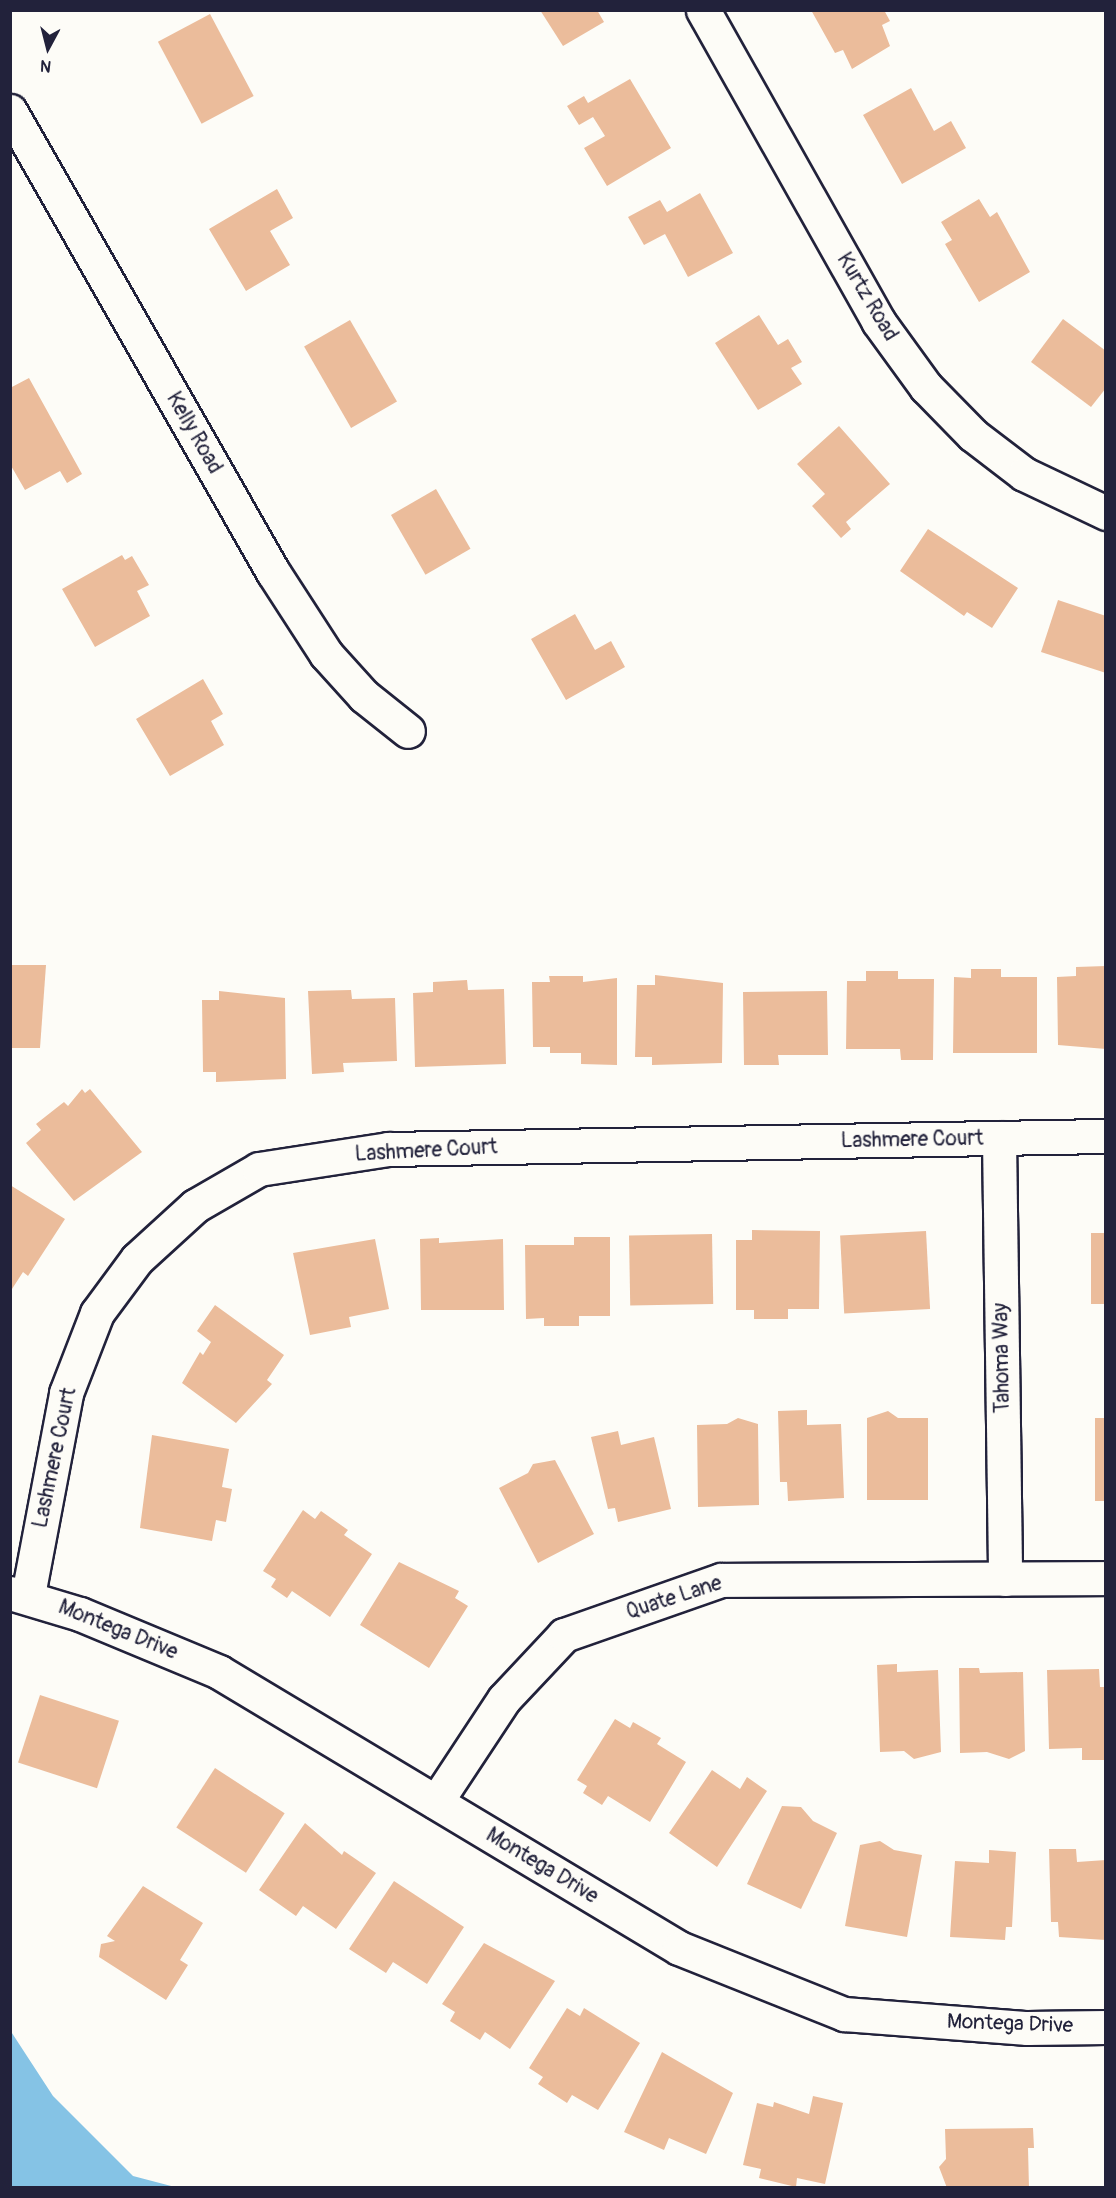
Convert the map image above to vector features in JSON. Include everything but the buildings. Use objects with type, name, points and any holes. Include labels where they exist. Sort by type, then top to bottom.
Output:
[{"type":"street","name":"Kurtz Road","points":[[703,10],[878,321],[926,387],[973,435],[1024,474],[1106,513]]},
{"type":"street","name":"Kelly Road","points":[[10,111],[279,581],[326,654],[364,696],[408,731]]},
{"type":"street","name":"Lashmere Court","points":[[19,1594],[66,1393],[98,1313],[137,1258],[195,1206],[259,1169],[388,1149],[1106,1136]]},
{"type":"street","name":"Tahoma Way","points":[[999,1138],[1005,1579]]},
{"type":"street","name":"Quate Lane","points":[[436,1802],[504,1699],[564,1635],[721,1580],[1106,1578]]},
{"type":"street","name":"Montega Drive","points":[[19,1594],[219,1672],[679,1948],[844,2014],[1027,2028],[1106,2027]]},
{"type":"water","points":[[10,2030],[53,2096],[133,2176],[175,2187],[11,2187]]}]
